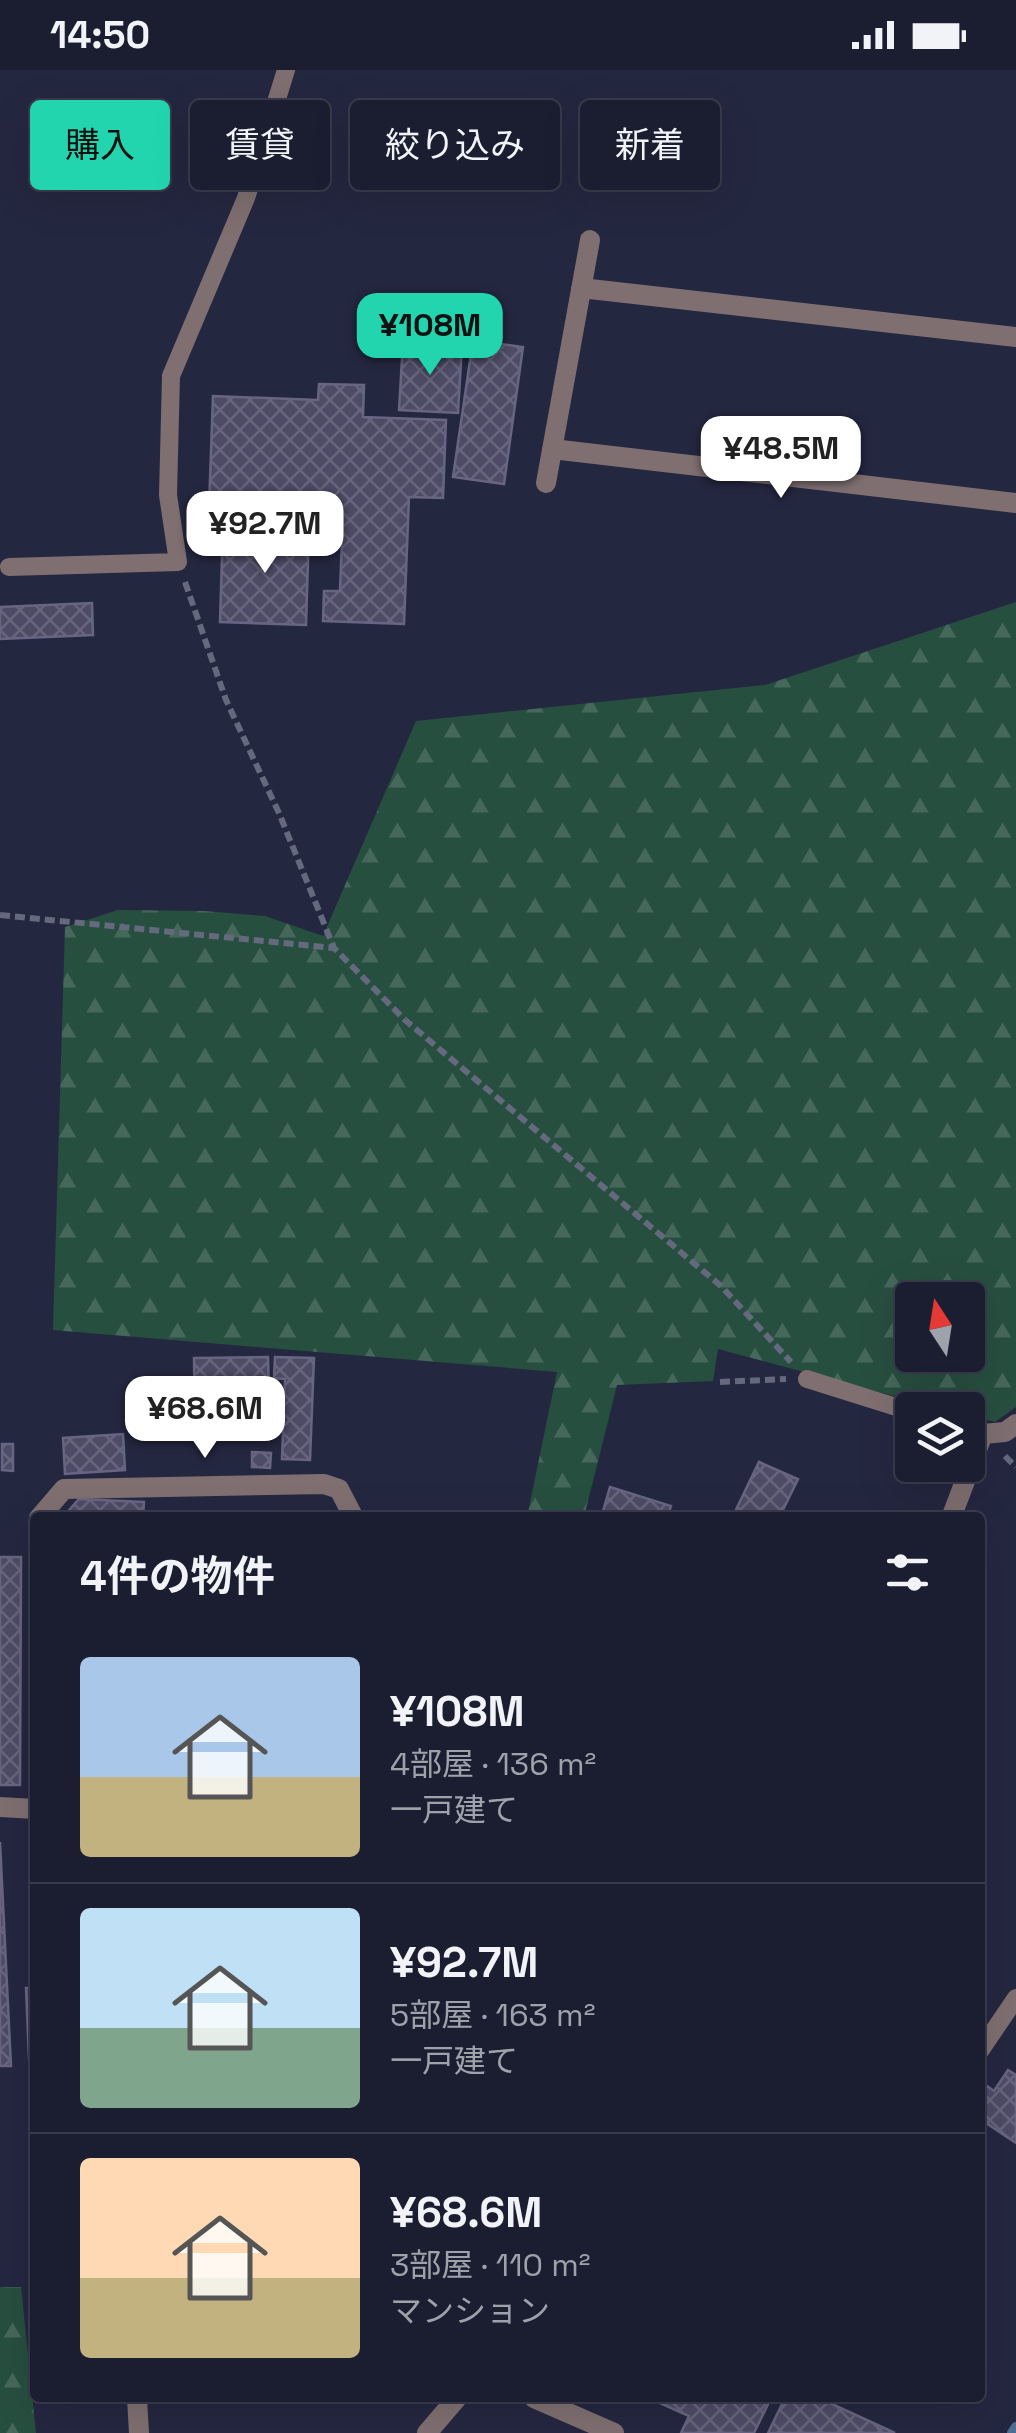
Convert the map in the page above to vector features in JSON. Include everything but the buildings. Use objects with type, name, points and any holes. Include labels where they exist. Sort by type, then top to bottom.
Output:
[{"type":"street","points":[[546,483],[590,240]]},
{"type":"street","points":[[581,288],[1016,337]]},
{"type":"street","points":[[552,449],[1016,503]]},
{"type":"street","points":[[985,1431],[1005,1432],[1016,1424]]},
{"type":"street","points":[[954,1512],[962,1482]]},
{"type":"street","points":[[44,1512],[64,1489],[324,1484],[339,1489],[351,1512]]},
{"type":"street","points":[[0,1807],[30,1809]]},
{"type":"street","points":[[138,2402],[138,2433]]},
{"type":"street","points":[[428,2433],[454,2402]]},
{"type":"street","points":[[543,2402],[614,2433]]},
{"type":"lane","points":[[10,567],[178,562],[168,496],[171,376],[246,198],[286,70]]},
{"type":"lane","points":[[807,1378],[895,1406]]},
{"type":"lane","points":[[985,2044],[1016,1998]]},
{"type":"path","points":[[178,562],[226,700],[279,812],[334,948],[404,1020],[721,1286],[807,1378]]},
{"type":"path","points":[[0,914],[334,948]]},
{"type":"path","points":[[720,1382],[807,1378]]},
{"type":"green space","points":[[1016,602],[1016,1407],[995,1422],[985,1419],[985,1392],[895,1392],[895,1396],[718,1349],[713,1381],[617,1385],[585,1512],[528,1512],[557,1372],[53,1330],[65,927],[118,910],[204,911],[265,916],[323,936],[416,721],[765,685]]},
{"type":"green space","points":[[0,2287],[21,2287],[36,2433],[0,2433]]},
{"type":"waterway","points":[[1012,2433],[1016,2427]]}]
